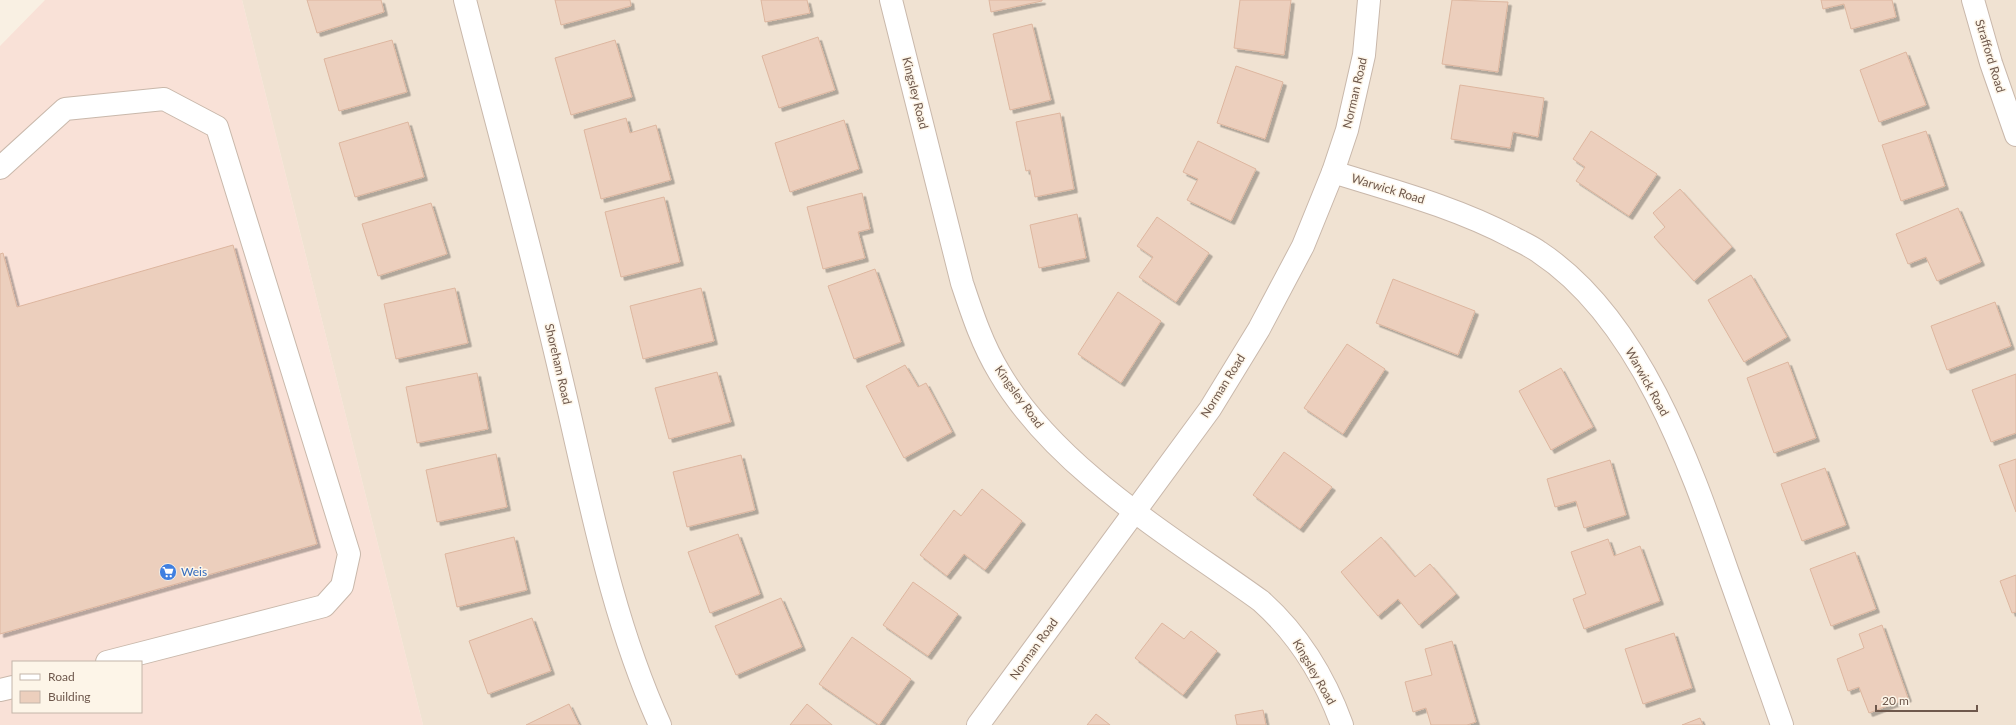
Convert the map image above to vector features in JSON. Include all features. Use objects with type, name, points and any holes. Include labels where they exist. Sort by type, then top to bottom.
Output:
[{"type":"street","name":"Shoreham Road","points":[[465,0],[551,332],[615,602],[634,664],[660,725]]},
{"type":"street","name":"Kingsley Road","points":[[891,0],[962,282],[976,325],[999,372],[1034,421],[1086,473],[1135,511],[1261,601],[1276,614],[1303,648],[1332,698],[1342,725]]},
{"type":"street","name":"Norman Road","points":[[978,725],[1210,409],[1259,329],[1303,246],[1333,172],[1347,130],[1364,55],[1369,0]]},
{"type":"street","name":"Strafford Road","points":[[1973,0],[1990,63],[2016,135]]},
{"type":"street","points":[[0,168],[66,109],[164,99],[217,127],[349,554],[342,586],[324,606],[111,661]]},
{"type":"street","name":"Warwick Road","points":[[1333,172],[1441,205],[1485,223],[1539,251],[1574,279],[1606,315],[1640,364],[1676,435],[1706,511],[1782,725]]},
{"type":"street","points":[[0,690],[12,686]]},
{"type":"shaded area","points":[[45,0],[242,0],[423,725],[0,725],[0,46]]},
{"type":"shaded area","points":[[242,0],[2016,0],[2016,725],[423,725]]},
{"type":"building","points":[[307,0],[381,0],[384,12],[317,33]]},
{"type":"building","points":[[555,0],[630,0],[631,6],[561,25]]},
{"type":"building","points":[[761,0],[807,0],[810,13],[765,22]]},
{"type":"building","points":[[989,0],[1042,0],[1042,1],[991,12]]},
{"type":"building","points":[[1240,0],[1291,0],[1284,55],[1234,48]]},
{"type":"building","points":[[1452,0],[1508,2],[1498,72],[1442,64]]},
{"type":"building","points":[[1821,0],[1892,0],[1896,17],[1851,29],[1844,4],[1823,9]]},
{"type":"building","points":[[1032,24],[1051,100],[1010,110],[993,34]]},
{"type":"building","points":[[818,37],[835,90],[779,108],[762,56]]},
{"type":"building","points":[[392,40],[407,92],[339,111],[324,59]]},
{"type":"building","points":[[615,40],[632,97],[571,115],[555,58]]},
{"type":"building","points":[[1906,52],[1926,105],[1879,122],[1860,70]]},
{"type":"building","points":[[1236,66],[1283,82],[1265,139],[1217,123]]},
{"type":"building","points":[[1460,85],[1544,98],[1538,137],[1513,132],[1510,148],[1451,139]]},
{"type":"building","points":[[1060,113],[1074,189],[1035,197],[1030,170],[1026,171],[1016,122]]},
{"type":"building","points":[[626,118],[630,133],[656,125],[671,180],[601,199],[584,130]]},
{"type":"building","points":[[844,120],[859,169],[790,192],[775,143]]},
{"type":"building","points":[[408,122],[424,177],[355,197],[339,143]]},
{"type":"building","points":[[1591,131],[1657,174],[1629,216],[1576,181],[1585,167],[1573,159]]},
{"type":"building","points":[[1926,131],[1945,186],[1901,201],[1882,145]]},
{"type":"building","points":[[1198,141],[1256,169],[1231,221],[1187,200],[1198,179],[1183,172]]},
{"type":"building","points":[[1680,189],[1732,247],[1694,281],[1654,237],[1665,227],[1653,213]]},
{"type":"building","points":[[862,193],[870,229],[858,232],[865,258],[823,269],[807,207]]},
{"type":"building","points":[[664,197],[680,262],[621,277],[605,212]]},
{"type":"building","points":[[431,203],[447,254],[378,276],[362,224]]},
{"type":"building","points":[[1958,208],[1981,262],[1937,281],[1926,257],[1908,264],[1896,234]]},
{"type":"building","points":[[1077,214],[1086,258],[1039,268],[1030,225]]},
{"type":"building","points":[[1157,217],[1209,253],[1176,302],[1139,277],[1153,257],[1137,246]]},
{"type":"building","points":[[233,245],[317,544],[0,634],[0,254],[3,253],[17,307]]},
{"type":"building","points":[[875,269],[901,342],[854,359],[828,286]]},
{"type":"building","points":[[1751,275],[1787,337],[1744,362],[1708,300]]},
{"type":"building","points":[[1393,279],[1475,311],[1458,355],[1376,323]]},
{"type":"building","points":[[455,288],[468,343],[396,359],[384,304]]},
{"type":"building","points":[[701,288],[714,341],[643,359],[630,306]]},
{"type":"building","points":[[1118,292],[1161,321],[1121,383],[1078,354]]},
{"type":"building","points":[[1995,302],[2011,346],[1947,370],[1931,326]]},
{"type":"building","points":[[1347,344],[1385,369],[1343,434],[1304,408]]},
{"type":"building","points":[[1788,362],[1816,438],[1774,453],[1747,378]]},
{"type":"building","points":[[905,365],[918,387],[926,383],[952,432],[904,458],[866,386]]},
{"type":"building","points":[[1561,368],[1593,427],[1551,450],[1519,391]]},
{"type":"building","points":[[717,372],[731,422],[669,439],[655,388]]},
{"type":"building","points":[[477,373],[488,429],[417,443],[406,387]]},
{"type":"building","points":[[2016,374],[2016,433],[1991,442],[1972,390]]},
{"type":"building","points":[[1284,452],[1332,487],[1300,529],[1253,495]]},
{"type":"building","points":[[496,454],[507,507],[437,522],[426,470]]},
{"type":"building","points":[[741,455],[755,510],[687,527],[673,472]]},
{"type":"building","points":[[2016,459],[2016,512],[1999,465]]},
{"type":"building","points":[[1610,460],[1626,515],[1584,528],[1576,501],[1555,507],[1547,479]]},
{"type":"building","points":[[1825,468],[1846,525],[1802,541],[1781,484]]},
{"type":"building","points":[[982,489],[1022,521],[985,570],[964,554],[947,576],[920,555],[954,510],[961,516]]},
{"type":"building","points":[[738,534],[760,594],[710,613],[688,552]]},
{"type":"building","points":[[514,537],[527,590],[457,607],[445,554]]},
{"type":"building","points":[[1381,537],[1415,577],[1430,564],[1456,594],[1419,625],[1398,599],[1378,616],[1341,572]]},
{"type":"building","points":[[1608,539],[1614,556],[1640,546],[1660,601],[1584,629],[1573,599],[1586,594],[1571,552]]},
{"type":"building","points":[[1855,552],[1876,609],[1831,626],[1810,569]]},
{"type":"building","points":[[2016,575],[2016,612],[2012,613],[2000,581]]},
{"type":"building","points":[[913,582],[958,614],[928,656],[883,625]]},
{"type":"building","points":[[781,598],[802,647],[736,675],[715,626]]},
{"type":"building","points":[[532,618],[551,671],[488,694],[469,641]]},
{"type":"building","points":[[1162,623],[1184,639],[1191,631],[1217,651],[1183,695],[1135,658]]},
{"type":"building","points":[[1882,625],[1908,698],[1869,713],[1859,687],[1848,691],[1837,659],[1864,648],[1859,634]]},
{"type":"building","points":[[1674,633],[1692,688],[1643,704],[1625,649]]},
{"type":"building","points":[[852,637],[911,679],[879,725],[819,684]]},
{"type":"building","points":[[1452,641],[1476,722],[1467,725],[1431,725],[1426,708],[1413,712],[1405,682],[1432,675],[1425,649]]},
{"type":"building","points":[[569,704],[579,725],[526,725]]},
{"type":"building","points":[[807,704],[832,725],[790,725]]},
{"type":"building","points":[[1263,710],[1266,725],[1237,725],[1235,715]]},
{"type":"building","points":[[1096,714],[1110,725],[1087,725]]},
{"type":"building","points":[[1700,718],[1703,725],[1682,725]]},
{"type":"place","name":"Weis","points":[[168,572]]}]
